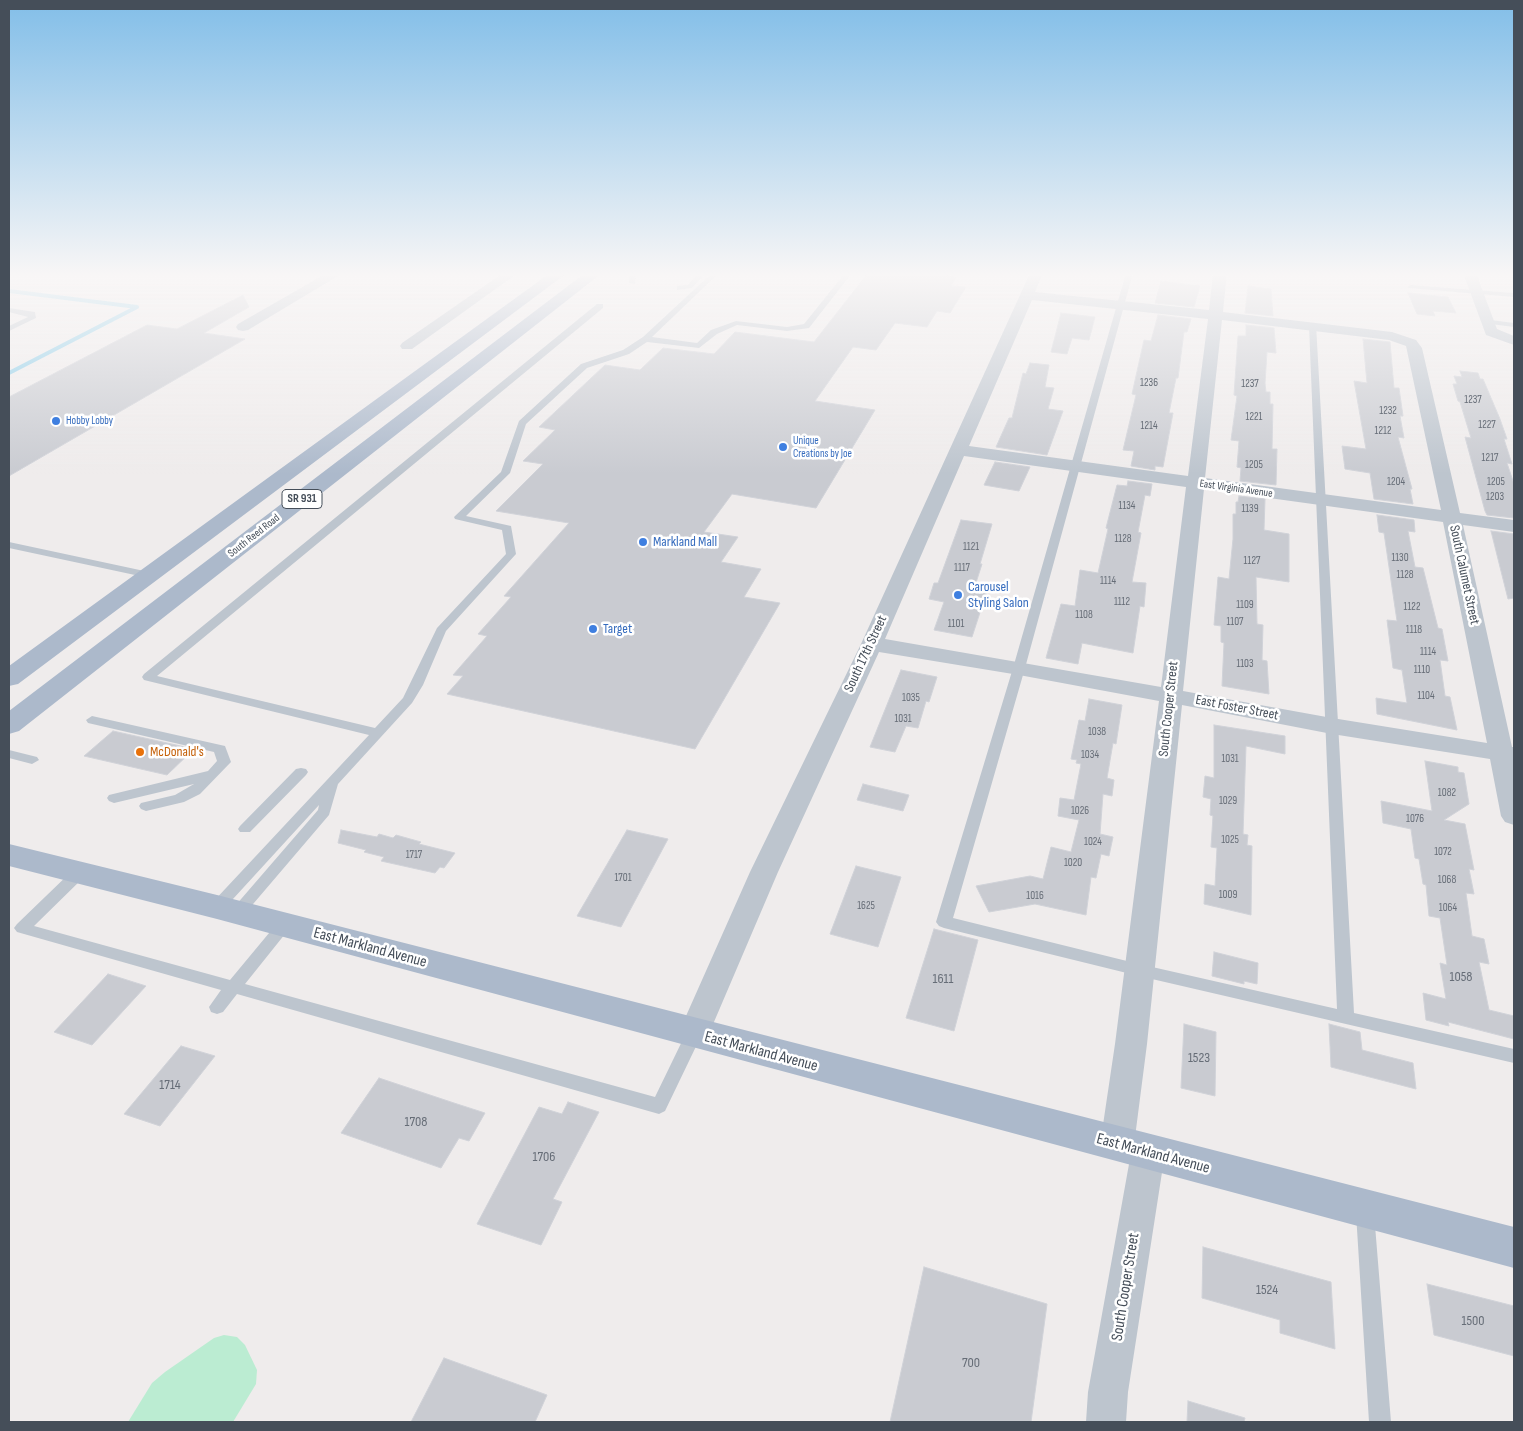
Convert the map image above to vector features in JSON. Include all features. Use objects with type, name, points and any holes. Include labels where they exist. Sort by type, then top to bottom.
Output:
[{"type":"main road","name":"SR 931","points":[[9,678],[469,340]]},
{"type":"main road","name":"South Reed Road","points":[[9,725],[508,340]]},
{"type":"main road","name":"East Markland Avenue","points":[[9,855],[227,910],[1514,1248]]},
{"type":"street","points":[[407,346],[416,340]]},
{"type":"street","name":"South 17th Street","points":[[694,1034],[764,872],[872,644],[1007,340]]},
{"type":"street","name":"South Cooper Street","points":[[1106,1422],[1132,1149],[1139,970],[1211,340]]},
{"type":"street","name":"South Calumet Street","points":[[1403,340],[1415,348],[1507,754],[1514,816]]},
{"type":"street","name":"East Virginia Avenue","points":[[957,450],[1514,526]]},
{"type":"street","name":"East Foster Street","points":[[872,644],[1019,668],[1332,726],[1507,754]]},
{"type":"lane","points":[[378,733],[148,677],[559,340]]},
{"type":"lane","points":[[227,910],[333,782],[408,700],[417,685],[441,630],[511,554],[506,528],[459,517],[505,473],[522,423],[584,366],[626,352],[645,340]]},
{"type":"lane","points":[[652,340],[699,346],[706,340]]},
{"type":"lane","points":[[1110,340],[1019,668],[944,922],[1139,970],[1514,1056]]},
{"type":"lane","points":[[1314,340],[1346,1017]]},
{"type":"lane","points":[[9,545],[149,575]]},
{"type":"lane","points":[[92,720],[220,749],[224,762],[195,791],[179,799],[146,806]]},
{"type":"lane","points":[[9,754],[32,760]]},
{"type":"lane","points":[[245,829],[301,772]]},
{"type":"lane","points":[[114,798],[212,774]]},
{"type":"lane","points":[[227,910],[324,812],[333,782]]},
{"type":"lane","points":[[79,873],[22,928],[658,1106],[694,1034]]},
{"type":"lane","points":[[217,1008],[284,925]]},
{"type":"lane","points":[[1365,1209],[1380,1422]]},
{"type":"green space","points":[[224,1335],[237,1337],[245,1345],[257,1370],[256,1384],[233,1422],[128,1422],[152,1383],[214,1338]]},
{"type":"building","name":"Hobby Lobby","points":[[119,340],[244,340],[9,476],[9,397]]},
{"type":"building","name":"Markland Mall","points":[[728,340],[796,340],[814,342],[816,340],[883,340],[876,350],[853,347],[815,401],[875,410],[816,508],[732,494],[704,532],[738,537],[721,562],[761,569],[744,597],[780,603],[695,749],[447,694],[463,676],[453,675],[487,636],[478,634],[511,597],[504,596],[569,523],[496,511],[543,464],[523,461],[555,430],[539,427],[605,365],[640,370],[663,348],[714,354]]},
{"type":"building","points":[[1054,340],[1071,340],[1067,354],[1051,352]]},
{"type":"building","points":[[1144,340],[1183,340],[1178,378],[1176,378],[1169,413],[1173,413],[1163,467],[1155,466],[1155,470],[1131,466],[1134,451],[1123,450],[1136,395],[1132,394]]},
{"type":"building","points":[[1238,340],[1275,340],[1276,353],[1267,352],[1265,383],[1266,392],[1270,392],[1270,404],[1273,404],[1272,449],[1277,449],[1276,485],[1240,481],[1241,468],[1237,467],[1239,441],[1231,440],[1237,396],[1234,395]]},
{"type":"building","points":[[1363,340],[1390,342],[1394,388],[1399,388],[1403,416],[1400,416],[1404,438],[1398,437],[1412,489],[1410,489],[1413,504],[1374,499],[1370,473],[1345,469],[1342,446],[1366,449],[1354,381],[1367,383]]},
{"type":"building","points":[[1030,363],[1049,365],[1045,387],[1054,388],[1048,409],[1063,411],[1047,455],[996,447],[1009,418],[1012,418],[1023,373],[1026,374]]},
{"type":"building","points":[[1460,371],[1478,373],[1480,379],[1483,379],[1500,419],[1507,439],[1504,439],[1512,464],[1507,463],[1514,484],[1514,518],[1487,515],[1485,511],[1465,437],[1471,438],[1453,384],[1457,384],[1454,376],[1462,377]]},
{"type":"building","points":[[995,462],[1030,467],[1019,491],[984,485]]},
{"type":"building","points":[[1128,481],[1152,484],[1150,496],[1145,495],[1138,532],[1141,533],[1132,582],[1146,583],[1144,607],[1140,606],[1133,653],[1082,643],[1078,664],[1046,658],[1061,604],[1075,606],[1080,570],[1098,573],[1108,529],[1106,528],[1117,485],[1127,486]]},
{"type":"building","points":[[1239,496],[1265,499],[1264,530],[1289,534],[1289,582],[1256,577],[1257,624],[1263,625],[1262,660],[1267,661],[1269,694],[1222,686],[1224,643],[1221,642],[1221,626],[1214,625],[1218,577],[1229,579],[1233,539],[1233,514],[1236,514],[1236,502],[1238,502]]},
{"type":"building","points":[[1377,515],[1414,520],[1415,532],[1408,531],[1415,567],[1423,568],[1438,628],[1442,629],[1448,661],[1440,660],[1445,696],[1450,697],[1457,730],[1377,714],[1376,698],[1407,703],[1402,670],[1393,668],[1387,620],[1397,621],[1384,533],[1379,532]]},
{"type":"building","points":[[961,520],[992,524],[974,589],[987,591],[972,637],[934,630],[944,602],[929,599],[934,583],[938,583]]},
{"type":"building","points":[[1491,531],[1514,534],[1514,598],[1508,599]]},
{"type":"building","points":[[901,670],[937,677],[929,702],[926,701],[918,728],[906,726],[895,752],[870,747]]},
{"type":"building","points":[[1089,699],[1122,705],[1116,744],[1113,743],[1107,778],[1114,780],[1112,796],[1103,794],[1100,834],[1113,837],[1109,856],[1101,854],[1096,878],[1091,877],[1086,915],[1035,904],[989,912],[976,886],[1030,876],[1043,879],[1051,847],[1071,852],[1079,820],[1058,816],[1060,798],[1074,800],[1081,764],[1076,763],[1077,760],[1071,759],[1079,720],[1085,721]]},
{"type":"building","points":[[1214,725],[1285,736],[1285,754],[1246,746],[1243,834],[1248,835],[1247,845],[1252,846],[1251,915],[1204,904],[1205,884],[1215,886],[1217,848],[1211,847],[1213,816],[1210,815],[1211,799],[1203,797],[1205,776],[1214,778]]},
{"type":"building","name":"McDonald's","points":[[113,731],[194,749],[167,775],[84,756]]},
{"type":"building","points":[[1425,761],[1458,767],[1458,772],[1464,773],[1469,804],[1444,820],[1465,824],[1474,870],[1469,869],[1474,894],[1466,893],[1472,936],[1484,939],[1489,964],[1479,962],[1489,1010],[1514,1016],[1514,1039],[1448,1022],[1449,1026],[1426,1020],[1423,993],[1446,999],[1440,963],[1447,965],[1440,918],[1429,916],[1426,885],[1423,884],[1419,859],[1415,858],[1411,829],[1383,823],[1381,801],[1432,811]]},
{"type":"building","points":[[863,784],[909,795],[903,811],[857,800]]},
{"type":"building","points":[[341,830],[377,837],[379,834],[393,838],[396,835],[421,842],[419,844],[455,853],[444,868],[440,867],[435,873],[381,861],[384,857],[338,843]]},
{"type":"building","points":[[627,830],[668,839],[621,927],[577,916]]},
{"type":"building","points":[[856,866],[901,877],[878,947],[830,934]]},
{"type":"building","points":[[934,929],[978,940],[954,1031],[906,1018]]},
{"type":"building","points":[[1214,952],[1258,963],[1257,984],[1244,981],[1244,984],[1212,976]]},
{"type":"building","points":[[108,974],[146,986],[92,1045],[54,1032]]},
{"type":"building","points":[[1184,1024],[1216,1032],[1215,1096],[1181,1088]]},
{"type":"building","points":[[1329,1024],[1360,1032],[1362,1050],[1413,1063],[1416,1089],[1331,1067]]},
{"type":"building","points":[[181,1046],[215,1056],[160,1126],[124,1114]]},
{"type":"building","points":[[379,1078],[485,1113],[469,1141],[459,1138],[441,1168],[341,1133]]},
{"type":"building","points":[[568,1102],[599,1112],[553,1199],[562,1202],[541,1245],[477,1224],[539,1107],[562,1114]]},
{"type":"building","points":[[1203,1247],[1331,1282],[1335,1349],[1280,1333],[1280,1320],[1202,1298]]},
{"type":"building","points":[[924,1267],[1047,1304],[1031,1422],[890,1422]]},
{"type":"building","points":[[1427,1284],[1514,1306],[1514,1356],[1434,1335]]},
{"type":"building","points":[[444,1358],[547,1395],[535,1422],[411,1422]]},
{"type":"building","points":[[1188,1401],[1245,1418],[1244,1422],[1187,1422]]},
{"type":"waterway","points":[[9,373],[73,340]]},
{"type":"place","name":"Hobby Lobby","points":[[56,421]]},
{"type":"place","name":"Unique Creations by Joe","points":[[783,447]]},
{"type":"place","name":"Markland Mall","points":[[643,542]]},
{"type":"place","name":"Carousel Styling Salon","points":[[958,595]]},
{"type":"place","name":"Target","points":[[593,629]]},
{"type":"place","name":"McDonald's","points":[[140,752]]}]
